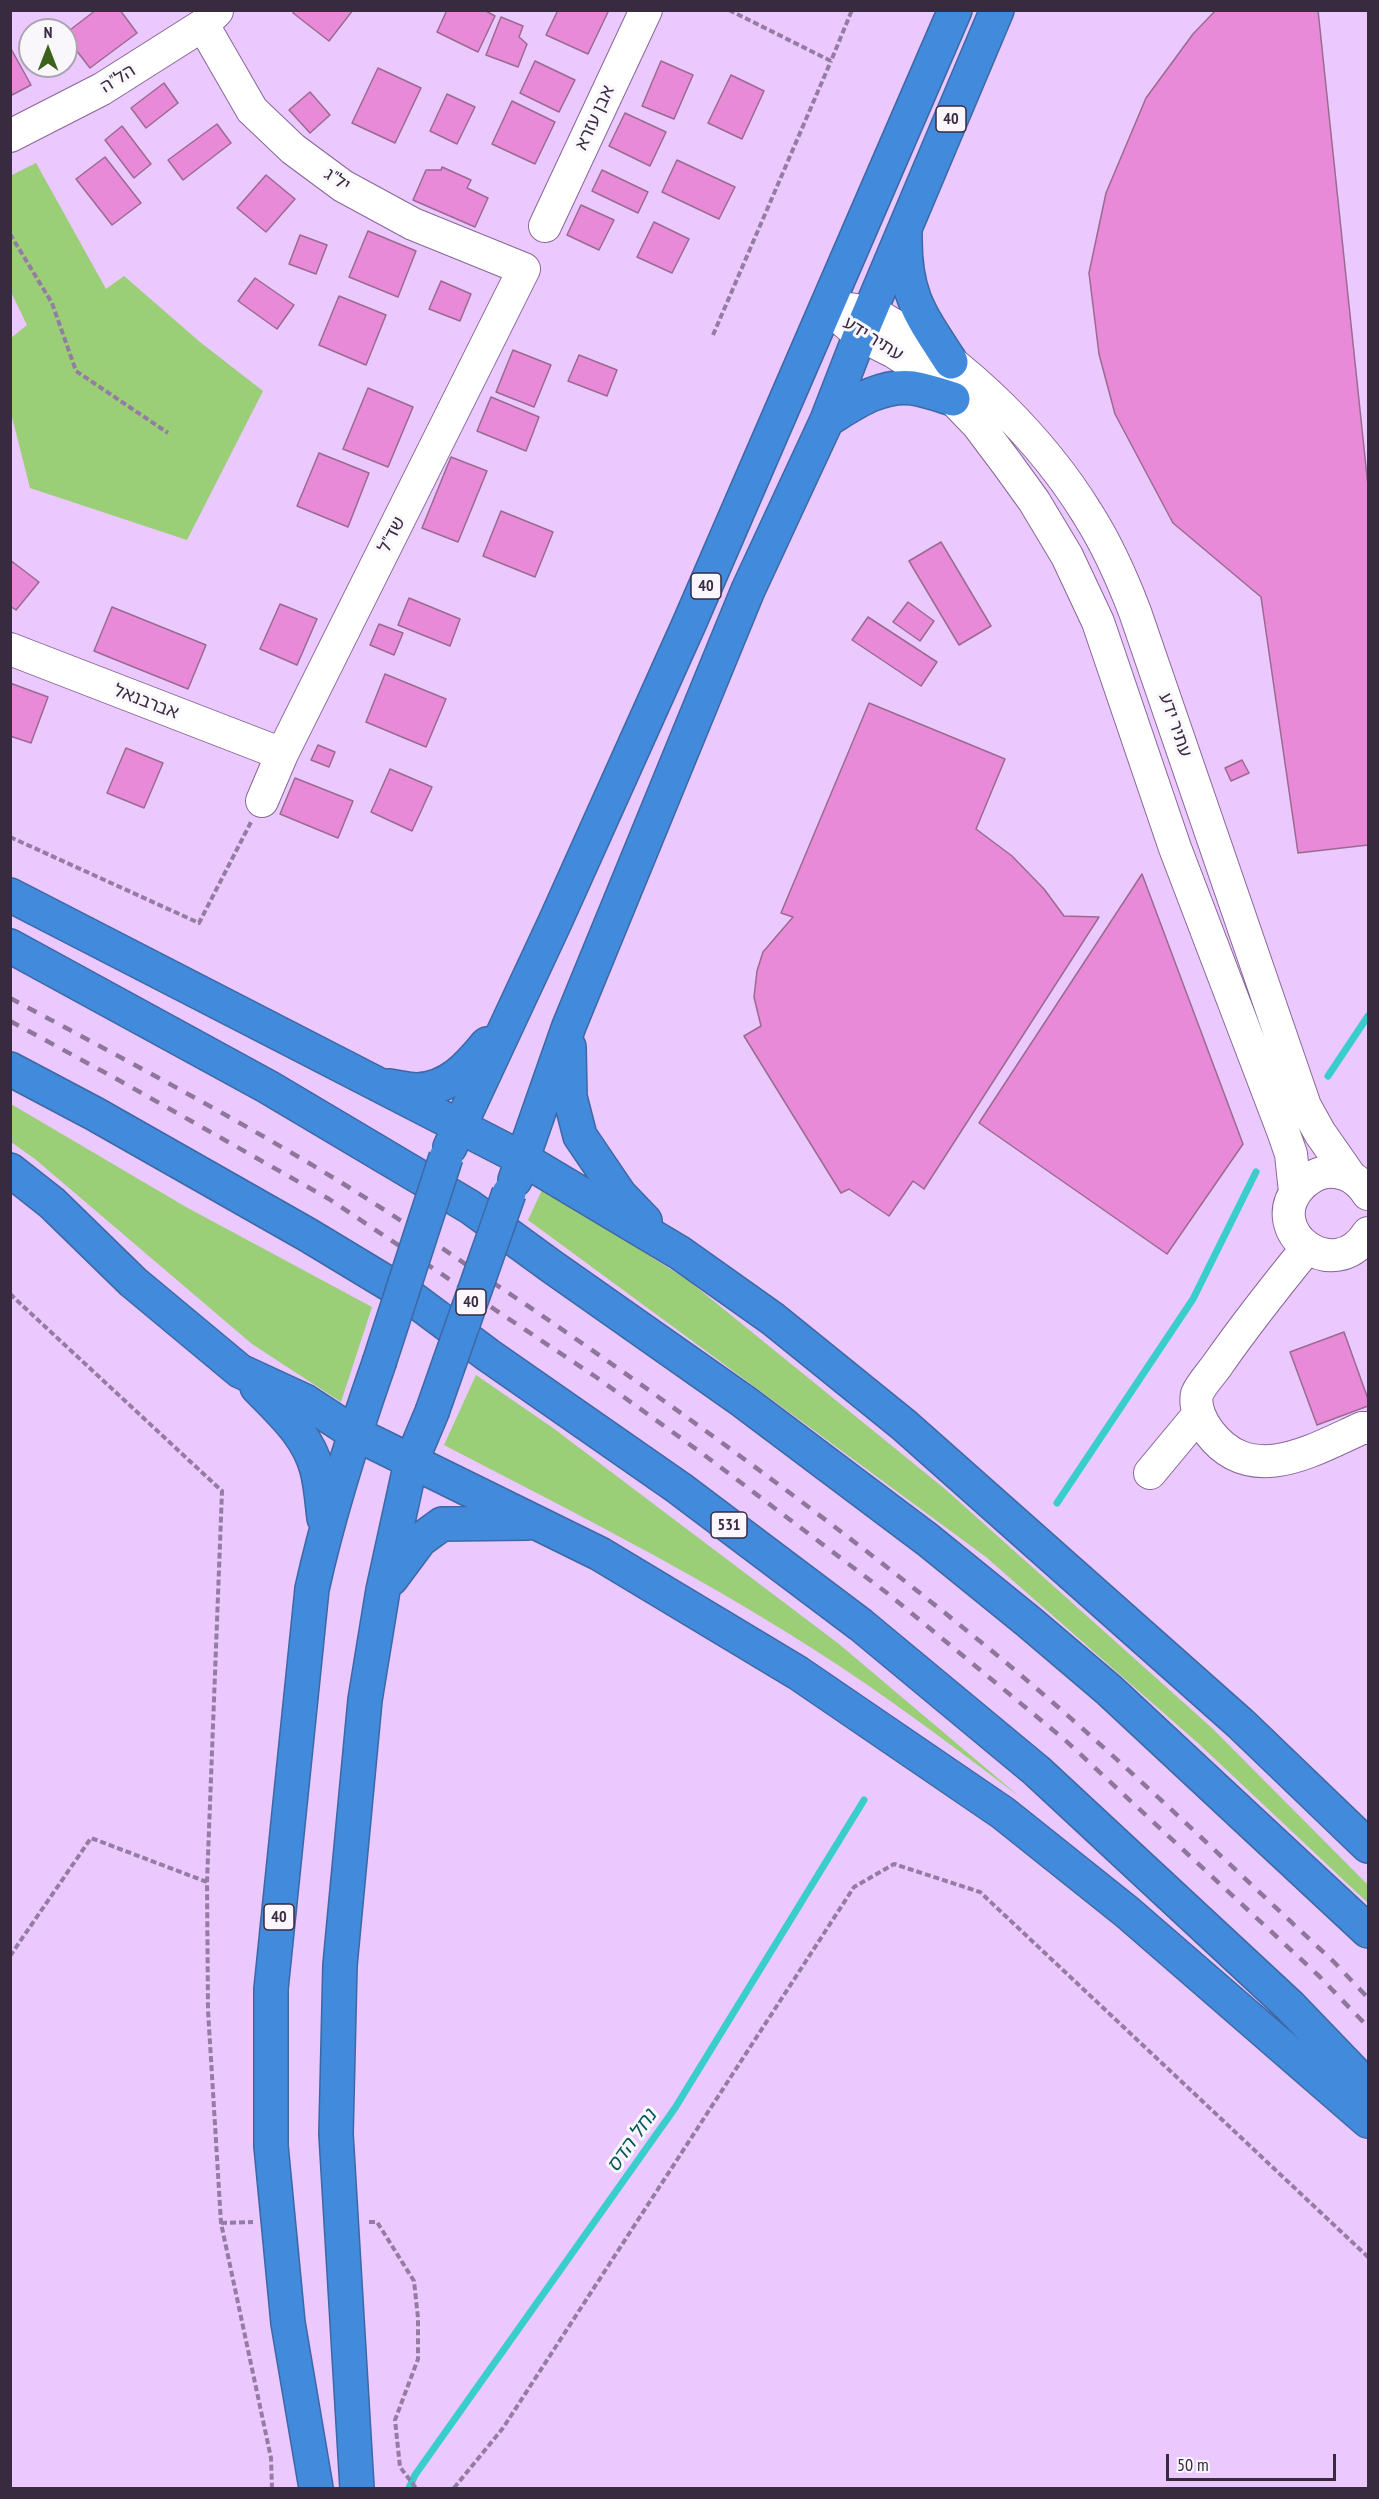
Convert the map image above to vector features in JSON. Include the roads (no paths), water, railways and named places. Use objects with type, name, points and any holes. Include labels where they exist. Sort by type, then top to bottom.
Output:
[{"type":"highway","name":"40","points":[[315,2484],[288,2323],[271,2146],[271,1989],[312,1589],[326,1530],[354,1433],[446,1157],[689,624],[955,10]]},
{"type":"highway","name":"40","points":[[356,2483],[336,2134],[340,1965],[365,1700],[383,1590],[411,1462],[432,1412],[569,1026],[748,590],[827,420],[864,323],[997,10]]},
{"type":"highway","points":[[905,227],[904,260],[914,300],[951,362]]},
{"type":"highway","points":[[827,420],[862,398],[886,389],[912,388],[953,399]]},
{"type":"highway","points":[[10,895],[523,1159],[680,1253],[772,1319],[904,1425],[1241,1724],[1368,1846]]},
{"type":"highway","points":[[382,1085],[417,1090],[445,1083],[467,1068],[488,1043],[555,922]]},
{"type":"highway","points":[[10,946],[258,1082],[470,1206],[743,1401],[928,1540],[1029,1622],[1109,1690],[1368,1931]]},
{"type":"highway","points":[[569,1026],[570,1097],[580,1136],[620,1194],[680,1253]]},
{"type":"highway","name":"531","points":[[10,1069],[95,1114],[308,1235],[409,1296],[488,1355],[679,1488],[861,1625],[1037,1771],[1290,2006],[1368,2087]]},
{"type":"highway","points":[[10,1170],[52,1203],[133,1282],[240,1371],[292,1423],[307,1443],[318,1470],[326,1530]]},
{"type":"highway","points":[[240,1371],[305,1401],[354,1433],[411,1462],[600,1554],[716,1622],[876,1725],[1003,1813],[1127,1912],[1368,2121]]},
{"type":"highway","points":[[383,1590],[420,1540],[442,1524],[537,1523]]},
{"type":"street","name":"אבן עזרא","points":[[544,226],[646,10]]},
{"type":"street","name":"הל\"ה","points":[[10,136],[102,89],[210,18]]},
{"type":"street","name":"יל\"ג","points":[[210,18],[252,110],[293,149],[343,186],[412,224],[524,269]]},
{"type":"street","name":"שד\"ל","points":[[262,801],[282,754],[524,269]]},
{"type":"street","name":"עתיר ידע","points":[[827,307],[864,323],[913,334],[951,362],[1007,414],[1053,466],[1087,513],[1123,580],[1305,1106],[1325,1142],[1359,1185]]},
{"type":"street","name":"עתיר ידע","points":[[864,323],[894,352],[925,372],[978,424],[1034,501],[1087,596],[1175,848],[1291,1154],[1295,1192],[1290,1204],[1291,1223],[1298,1239],[1307,1248]]},
{"type":"street","name":"אברבנאל","points":[[10,649],[282,754]]},
{"type":"street","points":[[1295,1192],[1314,1176],[1338,1172],[1359,1185]]},
{"type":"street","points":[[1367,1240],[1355,1249],[1331,1256],[1318,1254],[1307,1248],[1243,1328],[1197,1395],[1198,1414],[1209,1432],[1223,1448],[1242,1459],[1264,1462],[1301,1455],[1362,1428],[1368,1428]]},
{"type":"street","points":[[1150,1473],[1198,1414]]},
{"type":"waterway","points":[[1328,1076],[1368,1016]]},
{"type":"waterway","points":[[1057,1503],[1193,1299],[1256,1172]]},
{"type":"waterway","name":"נחל הדס","points":[[409,2488],[415,2475],[675,2108],[864,1800]]},
{"type":"railway","points":[[10,998],[219,1111],[366,1198],[528,1306],[708,1432],[884,1564],[1041,1692],[1333,1961],[1368,1998]]},
{"type":"railway","points":[[10,1021],[329,1199],[596,1377],[703,1454],[887,1593],[1065,1740],[1319,1976],[1368,2027]]}]
